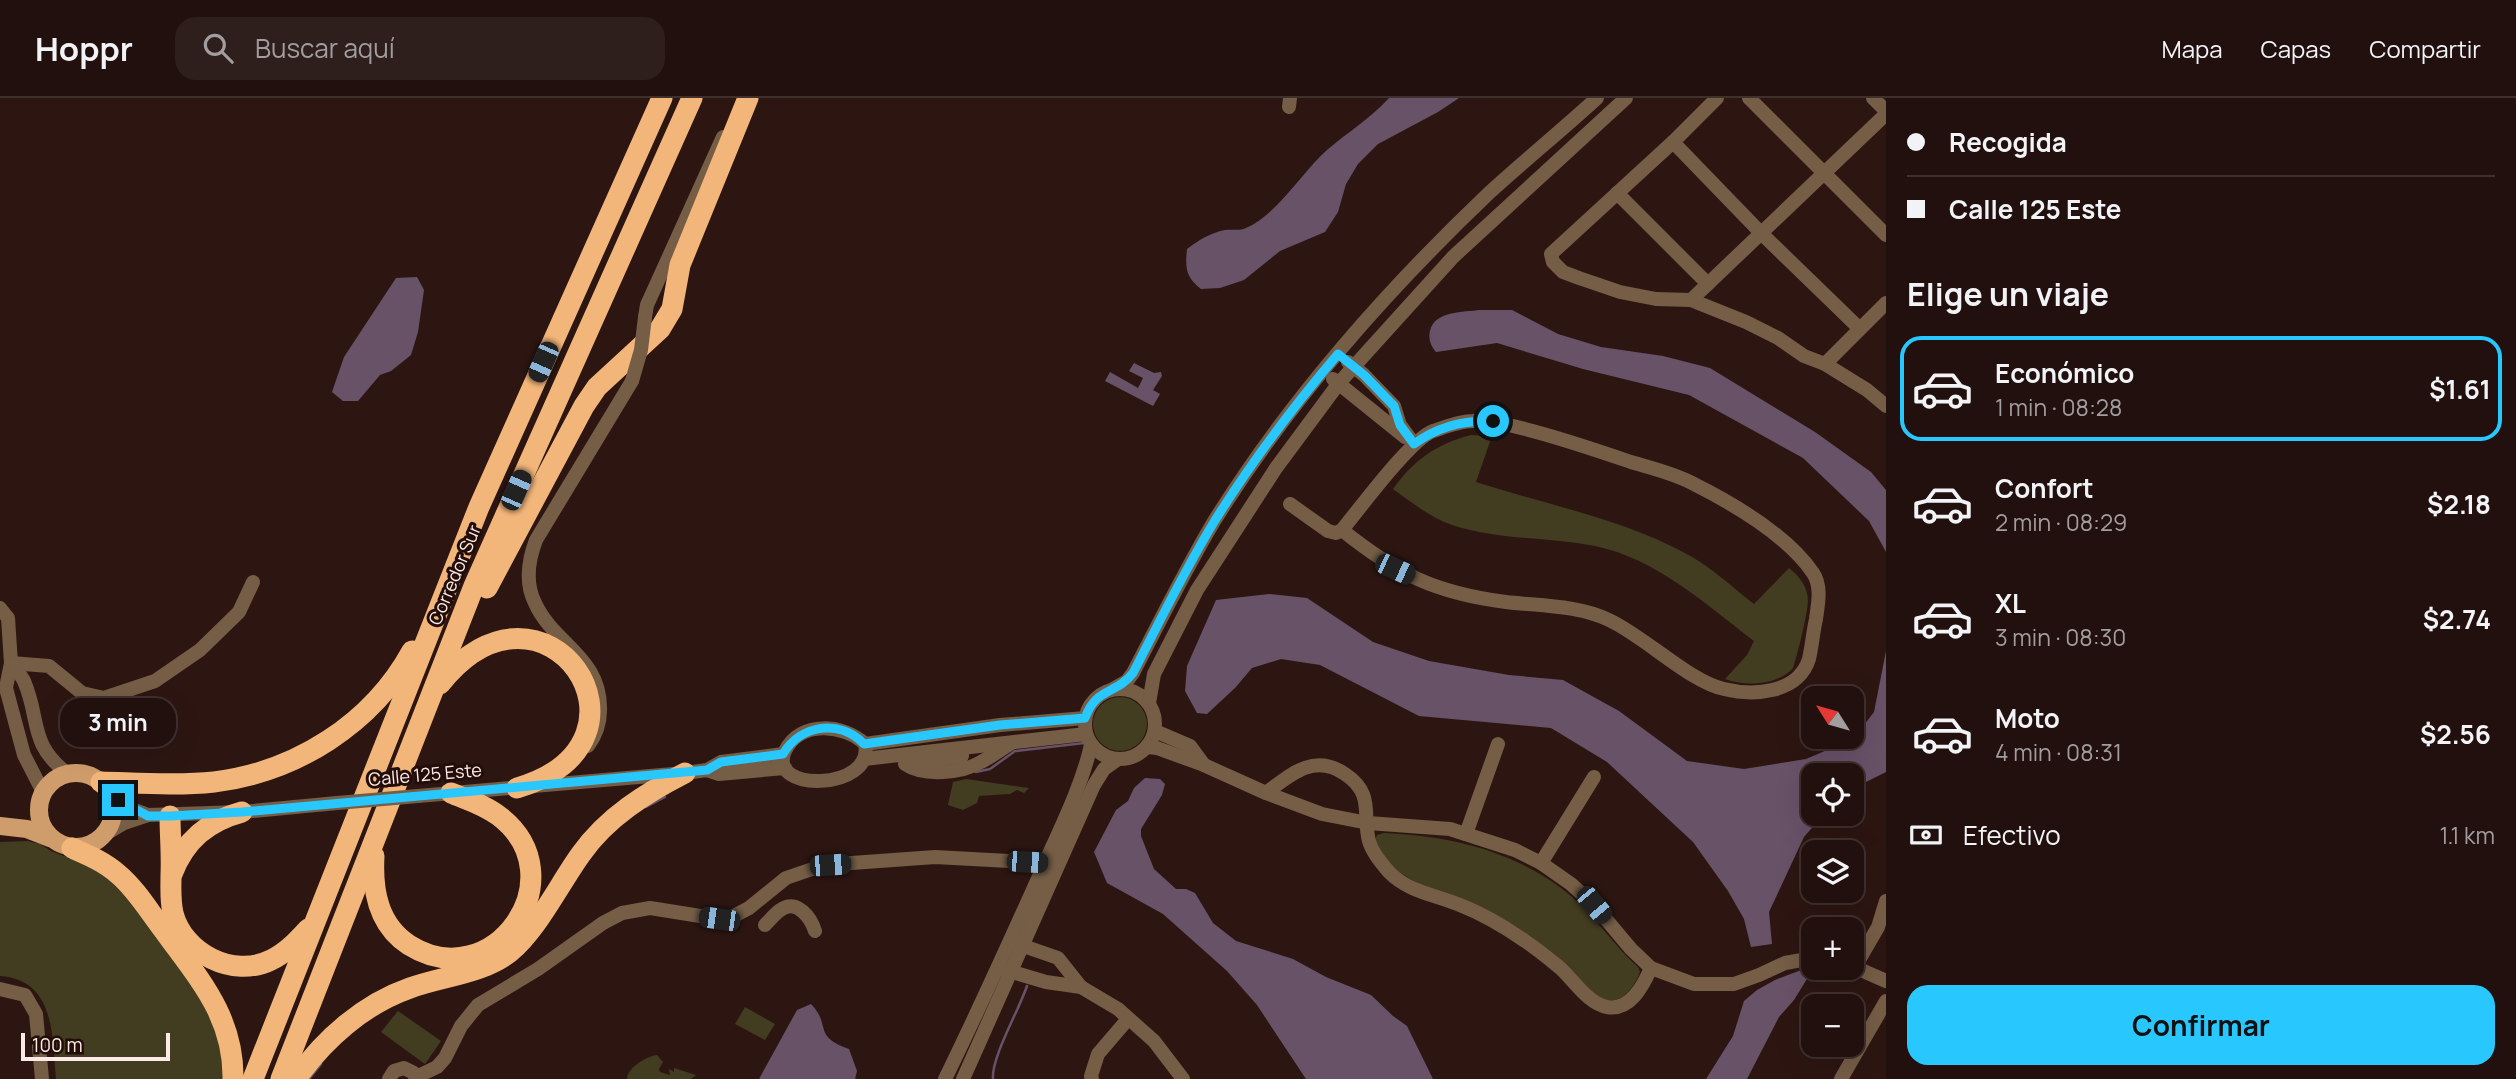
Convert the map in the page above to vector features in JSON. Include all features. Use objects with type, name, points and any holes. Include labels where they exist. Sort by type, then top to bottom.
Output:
[{"type":"highway","name":"Corredor Sur","points":[[253,1079],[478,507],[662,98]]},
{"type":"highway","name":"Corredor Sur","points":[[281,1079],[505,514],[692,98]]},
{"type":"highway","points":[[443,666],[584,406],[597,387],[652,337],[668,318],[681,265],[748,98]]},
{"type":"highway","points":[[105,787],[214,782],[270,769],[309,752],[349,725],[388,686],[406,662],[446,588]]},
{"type":"highway","points":[[432,694],[462,661],[491,642],[518,637],[546,645],[567,659],[577,670],[589,700],[591,715],[581,746],[569,761],[546,777],[517,788]]},
{"type":"highway","points":[[296,1079],[331,1038],[379,1002],[410,988],[489,965],[510,952],[528,932],[582,852],[600,831],[641,798],[685,773]]},
{"type":"highway","points":[[375,838],[375,892],[390,930],[413,948],[442,957],[468,956],[489,948],[509,933],[526,906],[531,878],[528,858],[518,836],[501,817],[488,808],[451,793]]},
{"type":"highway","points":[[171,876],[192,839],[215,821],[242,812]]},
{"type":"highway","points":[[170,816],[172,910],[180,931],[197,950],[222,963],[247,966],[270,961],[288,950],[314,923]]},
{"type":"highway","points":[[72,848],[107,866],[127,882],[206,988],[226,1028],[233,1079]]},
{"type":"main road","points":[[68,774],[86,774],[105,787],[113,803],[114,815],[104,835],[95,843],[72,848],[27,828],[0,825],[41,799],[58,777],[68,774]]},
{"type":"main road","points":[[41,799],[41,823],[51,838]]},
{"type":"street","points":[[569,761],[585,749],[598,727],[598,685],[584,660],[544,618],[534,602],[528,573],[530,555],[542,530],[632,381],[641,349],[647,305],[709,163],[742,98]]},
{"type":"street","points":[[1016,943],[1045,863],[1087,766],[1089,739],[1085,718],[1096,698],[1126,681],[1133,673],[1181,579],[1214,522],[1272,438],[1323,372],[1414,269],[1490,193],[1597,98]]},
{"type":"street","points":[[1149,704],[1154,674],[1197,590],[1276,468],[1339,383],[1453,257],[1626,98]]},
{"type":"street","points":[[1717,98],[1551,254],[1553,261],[1563,272],[1620,292],[1656,299],[1690,300],[1746,322],[1778,338],[1804,356],[1825,364],[1867,390],[1886,406]]},
{"type":"street","points":[[1749,98],[1886,235]]},
{"type":"street","points":[[1690,300],[1886,112],[1873,98]]},
{"type":"street","points":[[1673,142],[1761,233],[1859,328]]},
{"type":"street","points":[[1618,193],[1708,284]]},
{"type":"street","points":[[1825,364],[1886,303]]},
{"type":"street","points":[[1338,354],[1394,406],[1400,425],[1414,444]]},
{"type":"street","points":[[1323,372],[1414,444]]},
{"type":"street","points":[[1290,504],[1328,531],[1336,533],[1342,530],[1414,444],[1430,432],[1471,421],[1493,421],[1557,437],[1690,482],[1746,514],[1795,550],[1815,576],[1819,598],[1808,661],[1798,678],[1779,689],[1749,693],[1720,689],[1696,676],[1634,632],[1598,615],[1563,607],[1462,594],[1427,584],[1395,569],[1342,530]]},
{"type":"street","points":[[11,663],[49,666],[82,693],[104,698],[155,681],[200,650],[239,612],[253,582]]},
{"type":"street","points":[[0,608],[8,618],[11,663],[6,688],[24,755],[41,799]]},
{"type":"street","points":[[11,663],[23,680],[42,746],[48,757],[68,774]]},
{"type":"street","points":[[1111,690],[1132,690],[1142,695],[1149,704],[1156,722],[1152,748]]},
{"type":"street","points":[[977,754],[892,756],[864,751],[850,733],[823,728],[799,736],[789,744],[784,761],[796,777],[822,782],[847,774],[864,751],[920,736],[1085,718]]},
{"type":"street","points":[[974,728],[977,754]]},
{"type":"street","points":[[1155,731],[1190,746],[1204,765],[1322,814],[1368,823],[1450,830],[1515,850],[1541,863],[1571,884],[1594,905],[1631,950],[1651,968],[1694,984],[1734,984],[1785,963],[1801,960]]},
{"type":"street","points":[[892,756],[914,770],[929,772],[1009,745],[1089,739]]},
{"type":"street","points":[[1089,739],[1099,752],[1118,759],[1129,758],[1152,748]]},
{"type":"street","points":[[1466,834],[1498,744]]},
{"type":"street","points":[[1152,748],[1168,763],[1185,769],[1204,765]]},
{"type":"street","points":[[963,1079],[1016,943],[1094,785],[1104,769],[1118,759]]},
{"type":"street","name":"Calle 125 Este","points":[[104,835],[124,822],[148,816],[242,812],[707,770],[719,774],[784,761]]},
{"type":"street","points":[[1266,793],[1293,772],[1311,764],[1346,774],[1357,785],[1367,803],[1369,840],[1377,857],[1391,874],[1416,890],[1459,905],[1502,926],[1560,968],[1595,1003],[1605,1007],[1617,1007],[1627,1003],[1636,994],[1651,968]]},
{"type":"street","points":[[1541,863],[1594,777]]},
{"type":"street","name":"Calle 125 Este","points":[[105,787],[127,807],[148,816]]},
{"type":"street","points":[[389,1079],[394,1071],[404,1068],[414,1073],[416,1078],[437,1067],[445,1058],[461,1026],[478,1005],[622,913],[650,908],[719,919],[732,917],[749,908],[786,878],[824,865],[935,857],[1045,863]]},
{"type":"street","points":[[1864,949],[1878,927],[1886,901]]},
{"type":"street","points":[[765,925],[783,907],[794,906],[803,911],[815,931]]},
{"type":"street","points":[[1016,943],[1058,958],[1081,987],[1118,1009],[1154,1041],[1184,1079]]},
{"type":"street","points":[[1004,970],[1046,982],[1081,987]]},
{"type":"street","points":[[945,1079],[1004,970]]},
{"type":"street","points":[[1864,971],[1886,981]]},
{"type":"street","points":[[0,989],[25,995],[36,1014],[42,1079]]},
{"type":"street","points":[[1841,1079],[1886,1001]]},
{"type":"street","points":[[1092,1079],[1098,1055],[1128,1019]]},
{"type":"shaded area","points":[[1389,98],[1459,98],[1378,144],[1358,164],[1346,184],[1338,212],[1325,232],[1280,251],[1244,280],[1220,288],[1201,289],[1196,285],[1188,272],[1187,249],[1214,233],[1244,229],[1257,222],[1279,203],[1327,150]]},
{"type":"shaded area","points":[[417,277],[424,290],[418,332],[411,355],[391,371],[380,375],[358,401],[343,401],[332,392],[344,357],[396,278]]},
{"type":"shaded area","points":[[1512,310],[1558,334],[1601,347],[1663,356],[1710,368],[1815,432],[1871,472],[1886,490],[1886,552],[1869,521],[1803,458],[1689,395],[1583,369],[1497,343],[1436,352],[1429,334],[1437,320],[1450,314]]},
{"type":"shaded area","points":[[1134,363],[1154,373],[1161,372],[1162,376],[1153,390],[1160,394],[1153,406],[1105,381],[1110,372],[1138,388],[1143,378],[1129,371]]},
{"type":"shaded area","points":[[1471,435],[1492,436],[1476,482],[1609,521],[1661,541],[1703,564],[1754,604],[1789,568],[1802,582],[1808,601],[1793,668],[1779,678],[1761,683],[1725,679],[1747,655],[1754,641],[1699,598],[1659,572],[1617,552],[1595,546],[1505,536],[1452,525],[1429,514],[1393,489],[1427,454],[1447,443]]},
{"type":"shaded area","points":[[1269,594],[1307,598],[1373,642],[1429,661],[1509,675],[1563,680],[1619,711],[1687,761],[1744,769],[1806,759],[1830,749],[1864,749],[1864,725],[1874,712],[1886,651],[1886,772],[1864,783],[1864,763],[1801,763],[1801,826],[1814,826],[1801,840],[1769,912],[1772,944],[1751,947],[1744,919],[1728,891],[1693,842],[1607,762],[1551,728],[1419,716],[1320,665],[1281,659],[1252,668],[1207,714],[1197,713],[1185,691],[1187,666],[1216,600]]},
{"type":"shaded area","points":[[1125,697],[1135,701],[1143,709],[1147,724],[1143,739],[1135,747],[1115,751],[1105,747],[1097,739],[1093,719],[1097,709],[1105,701]]},
{"type":"shaded area","points":[[1145,778],[1160,779],[1165,784],[1162,795],[1141,829],[1141,836],[1154,869],[1176,889],[1195,893],[1213,923],[1236,941],[1293,959],[1326,977],[1371,995],[1407,1026],[1433,1079],[1306,1079],[1257,1005],[1227,971],[1163,914],[1107,883],[1094,852],[1116,810],[1128,801],[1134,788]]},
{"type":"shaded area","points":[[966,779],[1029,788],[1024,793],[1017,790],[1010,794],[979,796],[977,803],[963,810],[948,805],[953,782]]},
{"type":"shaded area","points":[[1384,833],[1458,842],[1506,857],[1550,880],[1580,904],[1638,967],[1640,972],[1635,983],[1622,997],[1612,1001],[1599,998],[1561,963],[1389,866],[1375,840],[1377,835]]},
{"type":"shaded area","points":[[28,841],[64,856],[79,859],[115,881],[191,983],[216,1029],[224,1079],[56,1079],[48,1013],[41,999],[32,988],[18,980],[0,976],[0,842]]},
{"type":"shaded area","points":[[1801,970],[1801,980],[1806,980],[1779,1017],[1747,1079],[1706,1079],[1733,1036],[1744,1001],[1775,980]]},
{"type":"shaded area","points":[[811,1004],[821,1018],[830,1040],[849,1049],[857,1071],[855,1079],[759,1079],[797,1010]]},
{"type":"shaded area","points":[[745,1007],[775,1024],[765,1040],[735,1024]]},
{"type":"shaded area","points":[[398,1011],[441,1041],[425,1064],[381,1032]]},
{"type":"shaded area","points":[[657,1055],[663,1062],[660,1072],[670,1075],[669,1069],[674,1072],[674,1068],[696,1075],[691,1079],[627,1079],[638,1063]]},
{"type":"waterway","points":[[976,772],[990,769],[1015,751],[1084,743]]},
{"type":"waterway","points":[[646,807],[665,797]]},
{"type":"waterway","points":[[993,1079],[996,1059],[1027,986]]},
{"type":"waterway","points":[[309,1079],[321,1064]]},
{"type":"route","points":[[118,800],[148,816],[242,812],[707,770],[721,762],[783,754],[789,744],[799,736],[823,728],[836,728],[850,733],[864,744],[1000,725],[1085,718],[1096,698],[1126,681],[1133,673],[1181,579],[1214,522],[1272,438],[1338,354],[1364,375],[1394,406],[1400,425],[1414,444],[1430,432],[1457,424],[1493,421]]}]
